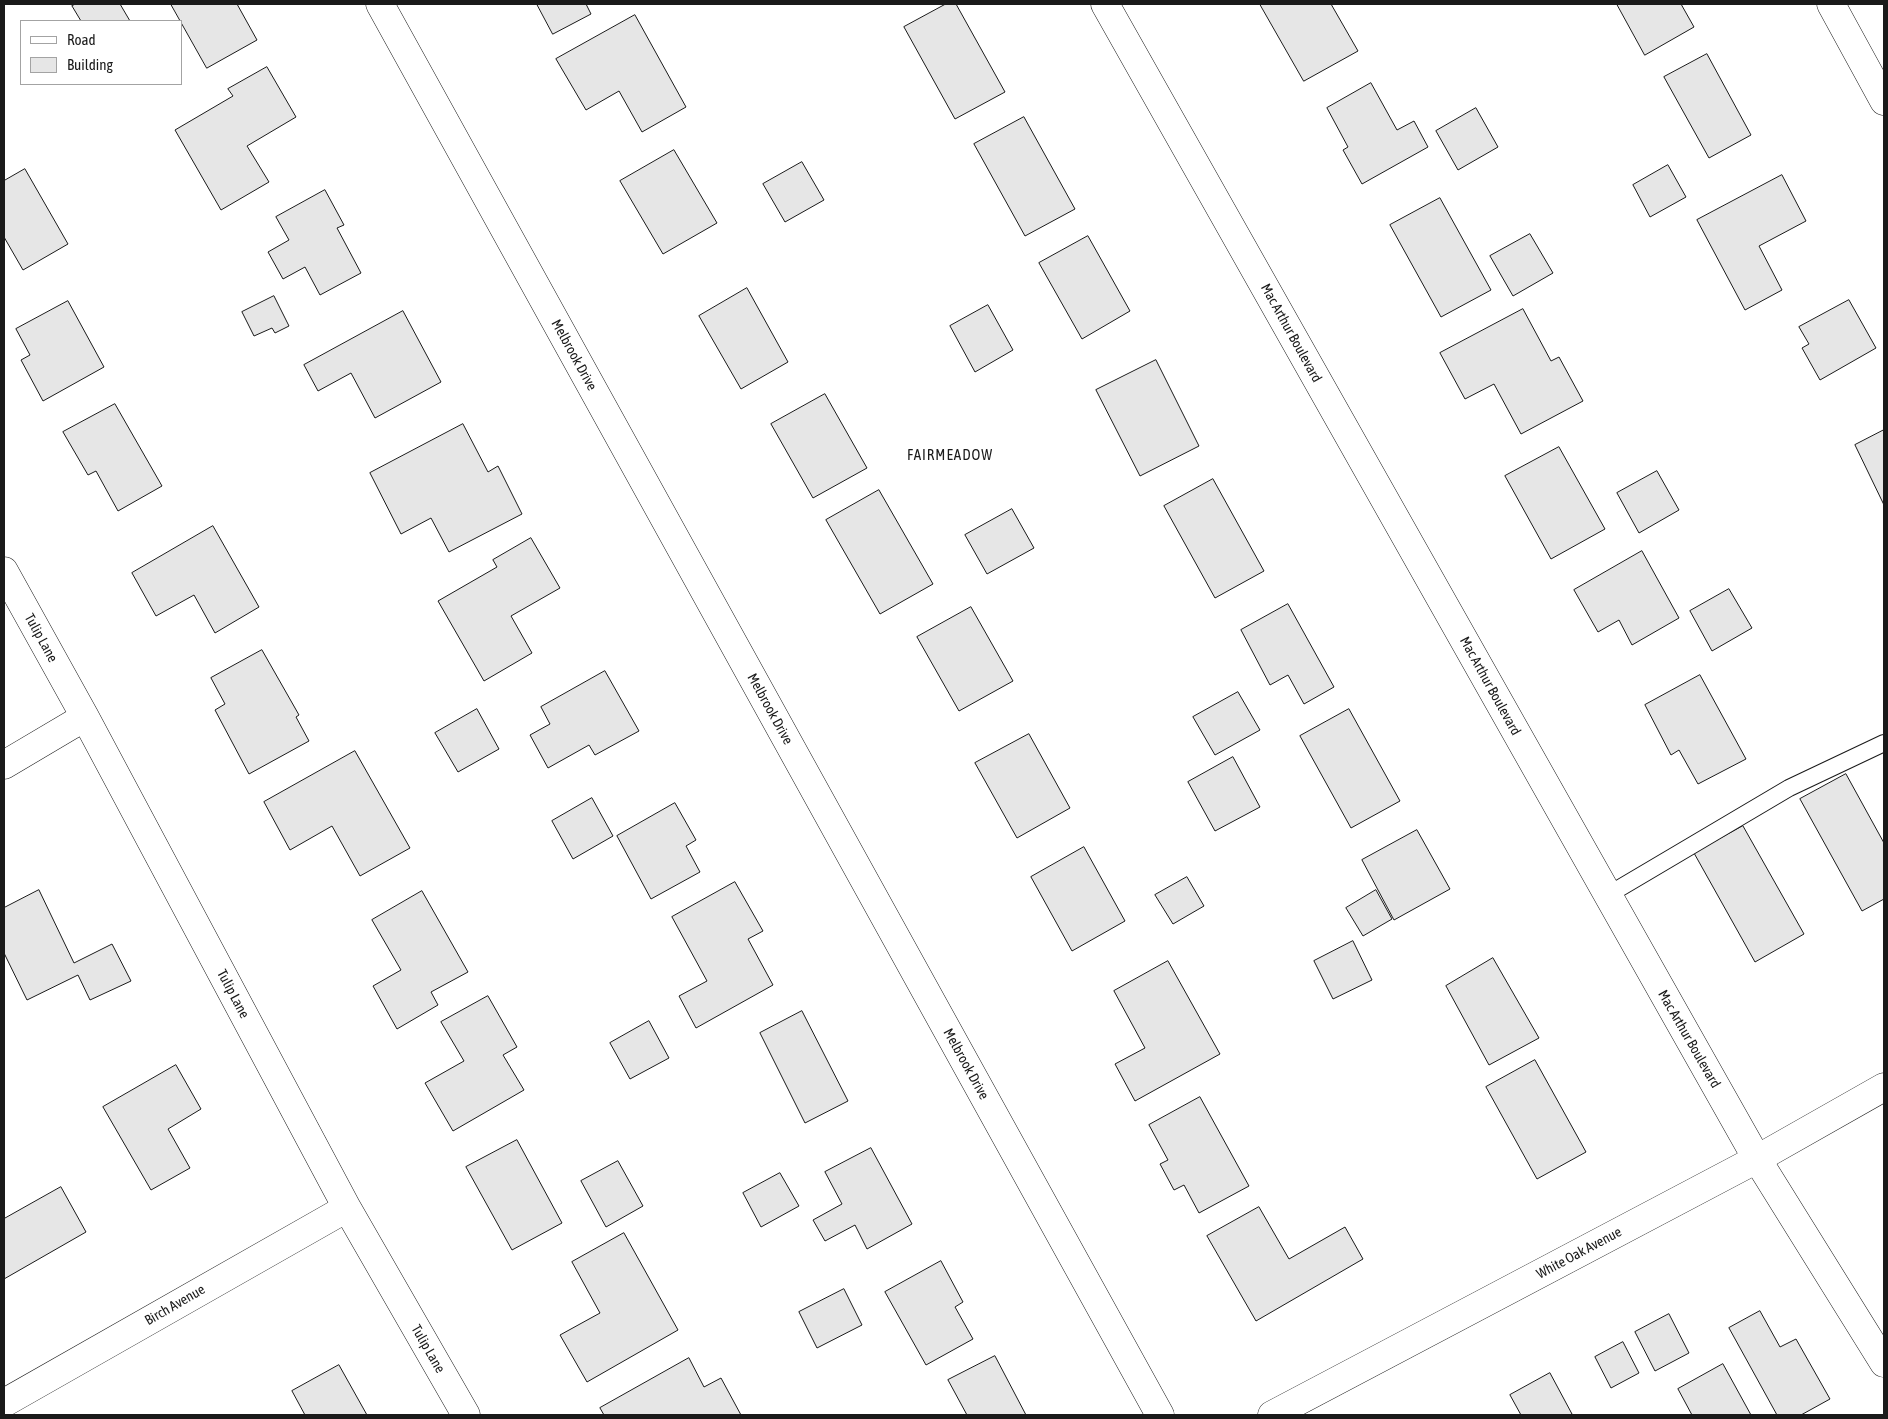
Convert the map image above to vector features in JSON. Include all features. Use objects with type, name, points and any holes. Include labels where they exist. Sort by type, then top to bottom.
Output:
[{"type":"street","name":"Melbrook Drive","points":[[380,4],[1160,1415]]},
{"type":"street","name":"Mac Arthur Boulevard","points":[[1105,4],[1757,1159],[1884,1363]]},
{"type":"street","points":[[1831,4],[1884,101]]},
{"type":"street","name":"Tulip Lane","points":[[4,571],[85,717],[347,1208],[466,1415]]},
{"type":"street","points":[[4,765],[85,717]]},
{"type":"street","name":"White Oak Avenue","points":[[1272,1415],[1757,1159],[1884,1087]]},
{"type":"street","name":"Birch Avenue","points":[[4,1403],[347,1208]]},
{"type":"lane","points":[[1608,895],[1789,788],[1884,743]]},
{"type":"building","points":[[76,4],[120,4],[129,20],[80,20],[72,6]]},
{"type":"building","points":[[171,4],[237,4],[257,40],[207,68],[182,24],[182,20],[180,20]]},
{"type":"building","points":[[537,4],[586,4],[591,14],[553,34]]},
{"type":"building","points":[[946,4],[956,4],[1005,92],[955,119],[904,27]]},
{"type":"building","points":[[1260,4],[1331,4],[1358,51],[1304,81]]},
{"type":"building","points":[[1617,4],[1681,4],[1694,27],[1645,55]]},
{"type":"building","points":[[635,15],[686,107],[642,132],[619,91],[586,110],[556,59]]},
{"type":"building","points":[[1707,54],[1751,135],[1709,158],[1664,77]]},
{"type":"building","points":[[267,67],[296,117],[247,146],[269,182],[221,210],[175,130],[233,96],[228,89]]},
{"type":"building","points":[[1371,83],[1397,130],[1414,121],[1428,147],[1362,184],[1343,150],[1348,147],[1327,108]]},
{"type":"building","points":[[1476,108],[1498,147],[1458,170],[1436,131]]},
{"type":"building","points":[[1024,117],[1075,209],[1025,236],[974,144]]},
{"type":"building","points":[[674,150],[717,223],[663,254],[620,181]]},
{"type":"building","points":[[802,162],[824,200],[785,222],[763,184]]},
{"type":"building","points":[[1668,165],[1686,197],[1650,217],[1633,185]]},
{"type":"building","points":[[25,169],[68,244],[23,270],[4,237],[4,181]]},
{"type":"building","points":[[1782,175],[1806,221],[1759,246],[1782,290],[1745,310],[1697,220]]},
{"type":"building","points":[[325,190],[344,225],[337,228],[361,273],[320,295],[305,267],[283,279],[268,252],[289,240],[276,217]]},
{"type":"building","points":[[1440,198],[1491,290],[1441,317],[1390,225]]},
{"type":"building","points":[[1530,234],[1553,273],[1513,296],[1490,256]]},
{"type":"building","points":[[1088,236],[1130,311],[1082,339],[1039,263]]},
{"type":"building","points":[[747,288],[788,362],[741,389],[699,316]]},
{"type":"building","points":[[274,296],[289,326],[275,333],[272,328],[254,336],[242,312]]},
{"type":"building","points":[[1849,300],[1876,348],[1820,380],[1802,348],[1809,344],[1799,327]]},
{"type":"building","points":[[68,301],[104,367],[43,401],[21,360],[30,355],[16,329]]},
{"type":"building","points":[[988,305],[1013,350],[975,372],[950,326]]},
{"type":"building","points":[[1523,309],[1551,361],[1559,357],[1583,401],[1521,434],[1494,384],[1465,399],[1440,353]]},
{"type":"building","points":[[403,311],[441,382],[375,418],[351,373],[318,391],[304,365]]},
{"type":"building","points":[[1156,360],[1199,446],[1140,476],[1096,390]]},
{"type":"building","points":[[825,394],[867,468],[813,498],[771,424]]},
{"type":"building","points":[[115,404],[162,486],[118,511],[96,471],[88,475],[63,432]]},
{"type":"building","points":[[463,424],[488,472],[498,466],[522,514],[449,552],[431,518],[401,534],[370,473]]},
{"type":"building","points":[[1884,430],[1884,505],[1855,445]]},
{"type":"building","points":[[1559,447],[1605,529],[1551,559],[1505,476]]},
{"type":"building","points":[[1657,471],[1679,510],[1639,533],[1617,493]]},
{"type":"building","points":[[1213,479],[1264,571],[1215,598],[1164,506]]},
{"type":"building","points":[[879,490],[933,584],[880,614],[826,520]]},
{"type":"building","points":[[1012,509],[1034,548],[987,574],[965,535]]},
{"type":"building","points":[[213,526],[259,607],[215,633],[194,595],[156,616],[132,573]]},
{"type":"building","points":[[531,538],[560,588],[511,616],[532,653],[484,681],[438,601],[497,567],[493,560]]},
{"type":"building","points":[[1642,551],[1679,618],[1632,645],[1619,620],[1598,632],[1574,590]]},
{"type":"building","points":[[1729,589],[1752,628],[1712,651],[1690,611]]},
{"type":"building","points":[[1288,604],[1334,687],[1304,704],[1288,675],[1270,685],[1241,630]]},
{"type":"building","points":[[971,607],[1013,681],[959,711],[917,637]]},
{"type":"building","points":[[262,650],[299,715],[296,717],[309,741],[249,774],[215,710],[225,704],[211,678]]},
{"type":"building","points":[[605,671],[639,731],[595,755],[589,745],[548,768],[530,735],[550,724],[541,707]]},
{"type":"building","points":[[1700,675],[1746,759],[1698,784],[1679,750],[1671,755],[1645,705]]},
{"type":"building","points":[[1238,692],[1260,730],[1215,755],[1193,717]]},
{"type":"building","points":[[477,709],[499,749],[458,772],[435,733]]},
{"type":"building","points":[[1349,709],[1400,801],[1351,828],[1300,736]]},
{"type":"building","points":[[1029,734],[1070,808],[1017,838],[975,763]]},
{"type":"building","points":[[355,751],[410,848],[360,876],[332,826],[290,850],[264,802]]},
{"type":"building","points":[[1233,757],[1260,807],[1215,831],[1188,782]]},
{"type":"building","points":[[1846,774],[1884,843],[1884,899],[1862,911],[1800,799]]},
{"type":"building","points":[[592,798],[613,836],[573,859],[552,821]]},
{"type":"building","points":[[675,803],[696,840],[686,846],[700,872],[651,899],[617,836]]},
{"type":"building","points":[[1743,826],[1804,934],[1755,962],[1694,853]]},
{"type":"building","points":[[1417,830],[1450,889],[1394,920],[1362,860]]},
{"type":"building","points":[[1084,847],[1125,921],[1072,951],[1031,877]]},
{"type":"building","points":[[1187,877],[1204,906],[1173,924],[1155,895]]},
{"type":"building","points":[[735,882],[763,931],[748,939],[773,985],[696,1028],[679,996],[707,981],[672,917]]},
{"type":"building","points":[[39,890],[74,963],[112,944],[131,981],[90,1000],[78,975],[27,1000],[4,953],[4,908]]},
{"type":"building","points":[[1376,890],[1392,919],[1363,936],[1346,908]]},
{"type":"building","points":[[422,891],[468,972],[431,992],[438,1005],[397,1029],[373,986],[401,970],[372,920]]},
{"type":"building","points":[[1353,941],[1372,980],[1333,999],[1314,961]]},
{"type":"building","points":[[1493,958],[1539,1038],[1489,1065],[1446,986]]},
{"type":"building","points":[[1168,961],[1220,1054],[1135,1101],[1115,1064],[1145,1048],[1114,991]]},
{"type":"building","points":[[488,996],[517,1047],[503,1055],[524,1090],[453,1131],[425,1083],[464,1061],[441,1022]]},
{"type":"building","points":[[802,1011],[848,1101],[805,1123],[760,1033]]},
{"type":"building","points":[[649,1021],[669,1058],[630,1079],[610,1043]]},
{"type":"building","points":[[1535,1060],[1586,1152],[1537,1179],[1486,1087]]},
{"type":"building","points":[[176,1065],[201,1109],[168,1129],[190,1168],[151,1190],[103,1107]]},
{"type":"building","points":[[1200,1097],[1249,1186],[1199,1213],[1184,1185],[1174,1190],[1160,1164],[1168,1160],[1149,1125]]},
{"type":"building","points":[[517,1140],[562,1223],[512,1250],[466,1167]]},
{"type":"building","points":[[871,1148],[912,1224],[867,1249],[855,1225],[825,1241],[813,1220],[842,1204],[825,1172]]},
{"type":"building","points":[[618,1161],[643,1206],[606,1227],[581,1181]]},
{"type":"building","points":[[780,1173],[799,1206],[761,1227],[743,1193]]},
{"type":"building","points":[[61,1187],[86,1232],[4,1279],[4,1219]]},
{"type":"building","points":[[1259,1207],[1289,1259],[1345,1227],[1363,1259],[1256,1321],[1207,1236]]},
{"type":"building","points":[[624,1233],[678,1330],[587,1382],[560,1335],[600,1313],[572,1262]]},
{"type":"building","points":[[941,1261],[963,1302],[955,1307],[973,1339],[926,1365],[885,1292]]},
{"type":"building","points":[[844,1289],[862,1325],[817,1348],[799,1312]]},
{"type":"building","points":[[1760,1311],[1780,1347],[1796,1339],[1830,1399],[1801,1415],[1777,1415],[1729,1328]]},
{"type":"building","points":[[1669,1314],[1689,1353],[1655,1371],[1635,1332]]},
{"type":"building","points":[[1623,1342],[1639,1373],[1611,1388],[1595,1357]]},
{"type":"building","points":[[995,1356],[1026,1415],[967,1415],[948,1380]]},
{"type":"building","points":[[689,1358],[704,1387],[721,1378],[741,1415],[604,1415],[600,1408]]},
{"type":"building","points":[[1723,1364],[1751,1415],[1692,1415],[1678,1389]]},
{"type":"building","points":[[339,1365],[367,1415],[305,1415],[292,1391]]},
{"type":"building","points":[[1550,1373],[1572,1414],[1521,1415],[1510,1395]]},
{"type":"district","name":"FAIRMEADOW","points":[[950,455]]}]
